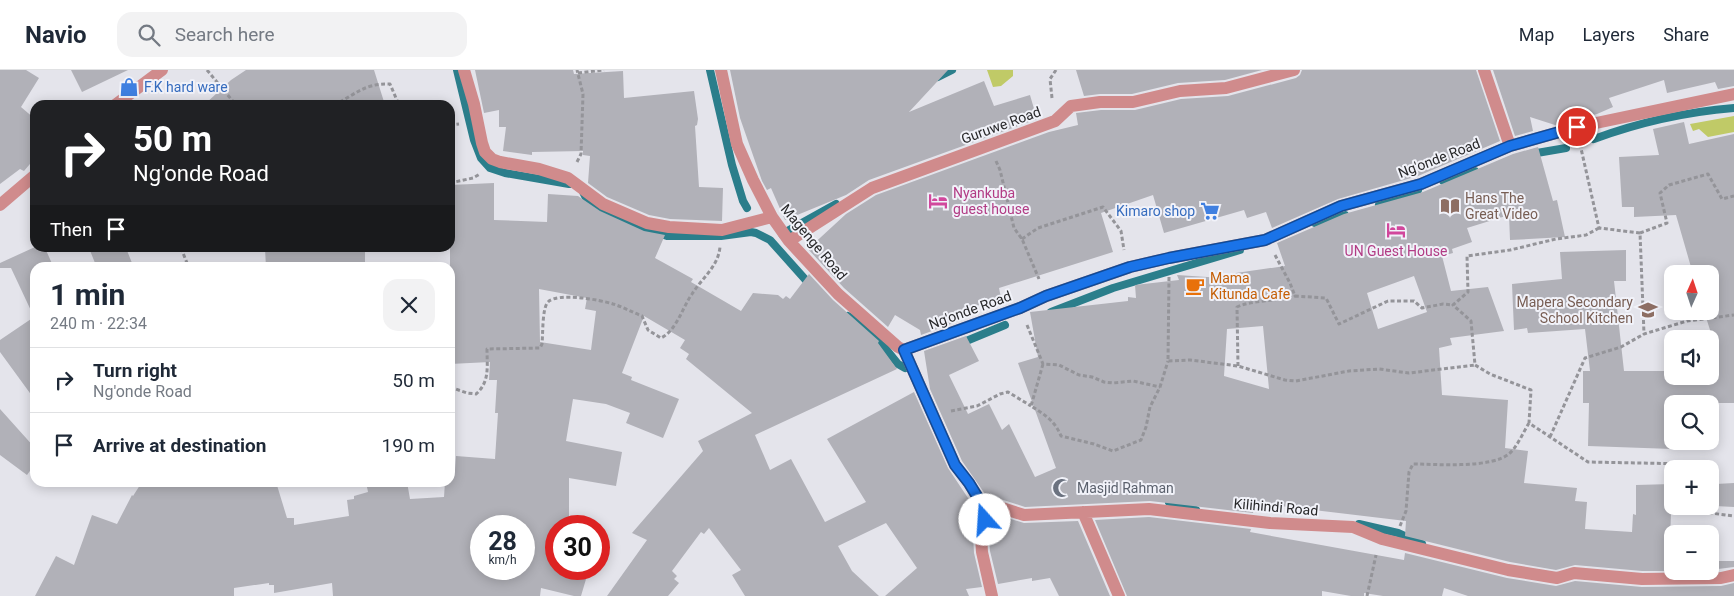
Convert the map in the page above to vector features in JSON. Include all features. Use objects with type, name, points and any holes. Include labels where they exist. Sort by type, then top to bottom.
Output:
[{"type":"street","points":[[122,100],[162,70]]},
{"type":"street","points":[[464,70],[485,152],[492,159],[539,169],[568,178],[603,204],[647,223],[669,227],[722,230],[772,217]]},
{"type":"street","name":"Magenge Road","points":[[721,70],[738,144],[753,180],[772,217],[789,240],[838,294],[898,347],[904,350]]},
{"type":"street","name":"Guruwe Road","points":[[789,240],[872,188],[1055,121],[1071,106],[1100,102],[1133,102],[1180,91],[1226,88],[1294,70]]},
{"type":"street","points":[[1484,70],[1510,146]]},
{"type":"street","name":"Ng'onde Road","points":[[904,350],[1020,308],[1046,296],[1130,267],[1265,240],[1341,206],[1421,184],[1510,146],[1577,127],[1734,94]]},
{"type":"street","points":[[0,205],[30,179]]},
{"type":"street","points":[[904,350],[955,465],[980,501],[985,520],[981,536],[982,552],[992,596]]},
{"type":"street","name":"Kilihindi Road","points":[[980,501],[1024,515],[1149,509],[1270,523],[1353,527],[1382,539],[1508,570],[1557,578],[1574,573],[1642,579],[1721,578],[1734,575]]},
{"type":"street","points":[[1083,512],[1119,596]]},
{"type":"path","points":[[207,70],[232,100]]},
{"type":"path","points":[[568,178],[581,154],[582,94],[577,72],[604,70]]},
{"type":"path","points":[[1055,121],[1050,79],[1056,70]]},
{"type":"path","points":[[345,100],[357,90],[380,84],[390,84],[398,100]]},
{"type":"path","points":[[1577,127],[1599,228]]},
{"type":"path","points":[[989,146],[1000,170],[1014,228],[1022,239],[1046,296]]},
{"type":"path","points":[[455,182],[473,178],[500,162]]},
{"type":"path","points":[[1453,305],[1468,292],[1467,256],[1510,250],[1556,239],[1586,235],[1599,228],[1640,232],[1667,223],[1660,193],[1669,185],[1708,174],[1722,198],[1734,196]]},
{"type":"path","points":[[1022,239],[1038,228],[1103,207],[1121,231],[1126,260],[1130,267]]},
{"type":"path","points":[[455,389],[476,394],[482,388],[486,382],[487,348],[540,348],[545,308],[548,302],[561,297],[613,303],[642,316],[648,330],[661,338],[667,335],[675,325],[692,294],[715,265],[719,254],[722,230]]},
{"type":"path","points":[[1640,232],[1644,334]]},
{"type":"path","points":[[1265,240],[1280,262],[1295,296]]},
{"type":"path","points":[[932,415],[977,406],[986,400],[1008,392],[1046,416],[1057,426],[1060,436],[1113,450],[1141,440],[1150,407],[1160,388],[1168,361],[1169,258]]},
{"type":"path","points":[[1238,366],[1237,307],[1248,303],[1281,300],[1295,296],[1326,298],[1339,324],[1388,301],[1414,300],[1422,308],[1443,304],[1453,305],[1471,322],[1475,365]]},
{"type":"path","points":[[1020,308],[1043,364],[1031,406]]},
{"type":"path","points":[[1550,437],[1584,358],[1620,347],[1644,334],[1687,320],[1734,314]]},
{"type":"path","points":[[1168,361],[1190,360],[1238,366],[1284,380],[1296,381],[1349,371],[1379,369],[1409,373],[1475,365],[1490,374],[1531,390],[1529,423],[1510,453],[1494,460],[1465,465],[1413,464],[1409,472],[1406,511],[1398,533],[1382,539],[1368,596]]},
{"type":"path","points":[[1043,364],[1058,365],[1079,375],[1092,377],[1104,382],[1133,381],[1160,388]]},
{"type":"path","points":[[1529,423],[1588,462],[1664,464]]},
{"type":"path","points":[[1719,514],[1734,516]]},
{"type":"green space","points":[[987,70],[1013,70],[1013,76],[1001,86],[993,87]]},
{"type":"green space","points":[[1734,116],[1734,132],[1708,137],[1699,129],[1693,131],[1690,124]]},
{"type":"building","points":[[0,70],[26,70],[39,78],[21,107],[30,115],[30,164],[24,171],[20,169],[0,184]]},
{"type":"building","points":[[71,70],[128,70],[82,92]]},
{"type":"building","points":[[246,70],[374,70],[383,100],[209,100],[231,80]]},
{"type":"building","points":[[475,70],[573,70],[574,74],[623,71],[624,98],[694,91],[698,119],[695,126],[699,187],[723,188],[722,221],[670,219],[649,215],[607,197],[588,183],[590,156],[583,155],[583,151],[532,152],[532,155],[503,151],[506,127],[499,127],[499,110],[484,113]]},
{"type":"building","points":[[730,70],[948,70],[909,112],[984,81],[994,106],[1030,95],[1037,119],[869,180],[846,195],[785,220],[771,188],[767,190],[762,181],[740,118]]},
{"type":"building","points":[[1076,70],[1262,70],[1225,80],[1178,83],[1132,94],[1084,96]]},
{"type":"building","points":[[1302,70],[1476,70],[1500,141],[1418,176],[1338,199],[1272,228],[1266,212],[1247,218],[1244,210],[1164,233],[1153,195],[1101,213],[1113,252],[999,288],[1001,298],[967,309],[968,314],[949,322],[959,321],[921,335],[920,330],[895,315],[888,327],[844,288],[808,249],[846,214],[876,195],[1049,132],[1078,125],[1076,113],[1101,110],[1135,110],[1181,99],[1228,96],[1296,78]]},
{"type":"building","points":[[1493,70],[1734,70],[1734,86],[1718,89],[1715,82],[1667,93],[1664,80],[1609,98],[1613,107],[1597,114],[1555,125],[1530,117],[1533,131],[1515,136]]},
{"type":"building","points":[[1684,122],[1689,144],[1734,134],[1734,403],[1719,403],[1719,395],[1664,395],[1664,449],[1588,446],[1589,403],[1583,403],[1583,371],[1590,371],[1585,329],[1528,333],[1527,328],[1514,330],[1512,284],[1562,279],[1560,252],[1626,250],[1626,281],[1614,281],[1624,371],[1664,371],[1664,385],[1719,385],[1719,330],[1710,330],[1707,320],[1719,320],[1719,265],[1690,265],[1676,215],[1634,217],[1634,207],[1622,207],[1619,157],[1659,155],[1653,129]]},
{"type":"building","points":[[1538,147],[1553,201],[1557,200],[1565,237],[1510,240],[1509,215],[1467,228],[1472,242],[1452,249],[1453,253],[1442,256],[1451,291],[1488,287],[1504,331],[1450,338],[1452,345],[1439,348],[1442,395],[1508,400],[1505,448],[1528,451],[1524,483],[1577,488],[1575,501],[1587,502],[1585,529],[1632,532],[1633,514],[1636,515],[1636,485],[1664,484],[1664,515],[1671,515],[1671,525],[1664,525],[1664,571],[1575,565],[1556,570],[1510,562],[1405,536],[1406,521],[1255,503],[1253,513],[1150,501],[1025,507],[985,494],[962,461],[930,389],[924,351],[966,336],[979,361],[949,375],[968,414],[989,404],[1002,430],[1009,424],[1035,477],[1056,468],[1018,363],[1038,357],[1030,312],[1128,301],[1128,297],[1136,298],[1135,285],[1179,280],[1177,275],[1222,278],[1222,275],[1285,266],[1277,243],[1344,214],[1423,192],[1513,154]],"holes":[[[1414,276],[1427,312],[1378,329],[1367,293]],[[1263,326],[1269,389],[1224,376],[1227,329]]]},
{"type":"building","points":[[494,183],[494,220],[547,222],[548,194],[578,196],[600,211],[644,231],[665,235],[655,258],[693,279],[691,282],[741,311],[753,293],[778,295],[783,299],[786,296],[790,299],[809,274],[833,300],[879,341],[878,343],[897,369],[755,435],[770,470],[791,459],[825,522],[866,502],[827,439],[914,392],[948,468],[972,504],[977,520],[973,536],[974,553],[982,587],[966,589],[969,596],[885,596],[917,568],[886,523],[838,546],[852,571],[879,596],[745,596],[732,575],[741,570],[709,528],[704,534],[701,532],[672,571],[677,576],[674,579],[679,583],[668,596],[607,596],[647,540],[632,533],[703,451],[698,441],[752,413],[686,359],[689,354],[680,348],[685,340],[644,316],[622,373],[632,377],[631,380],[679,399],[663,438],[626,423],[630,413],[606,404],[573,399],[566,441],[622,452],[616,486],[569,478],[569,515],[545,515],[545,580],[586,580],[581,596],[541,588],[540,596],[333,596],[332,583],[274,593],[274,585],[269,585],[269,583],[234,588],[234,596],[35,596],[56,556],[74,565],[92,515],[117,524],[132,495],[139,487],[278,487],[287,518],[294,518],[294,525],[349,516],[347,500],[354,499],[354,496],[368,492],[367,487],[408,487],[410,499],[444,497],[445,487],[455,487],[456,456],[495,459],[498,413],[495,413],[497,380],[489,380],[490,362],[455,364],[455,262],[450,262],[450,252],[455,252],[455,185]],"holes":[[[539,289],[587,298],[585,309],[596,311],[591,350],[540,342]]]},
{"type":"building","points":[[30,249],[30,252],[47,252],[51,262],[30,262],[30,308],[11,268],[0,268],[0,263]]},
{"type":"building","points":[[91,252],[128,252],[132,262],[95,262]]},
{"type":"building","points":[[265,252],[365,252],[365,262],[266,262]]},
{"type":"building","points":[[30,320],[30,393],[0,352],[0,340]]},
{"type":"building","points":[[0,409],[30,442],[30,471],[27,475],[0,455]]},
{"type":"building","points":[[1734,483],[1734,507],[1719,506],[1719,484]]},
{"type":"building","points":[[992,513],[1024,523],[1078,521],[1110,596],[1059,596],[1050,578],[1032,581],[1032,578],[998,584],[990,551],[989,537],[993,522]]},
{"type":"building","points":[[1149,517],[1251,529],[1250,532],[1404,560],[1405,553],[1507,578],[1556,586],[1575,581],[1642,587],[1721,586],[1734,583],[1734,596],[1468,596],[1444,588],[1442,596],[1383,596],[1364,593],[1364,596],[1351,596],[1322,591],[1322,596],[1127,596],[1095,520]]},
{"type":"building","points":[[1719,561],[1734,561],[1734,567],[1719,569]]},
{"type":"waterway","points":[[457,70],[474,140],[481,158],[490,168],[505,173],[569,184]]},
{"type":"waterway","points":[[710,70],[732,165],[747,208]]},
{"type":"waterway","points":[[938,77],[952,70]]},
{"type":"waterway","points":[[1594,139],[1663,119],[1698,112],[1734,108]]},
{"type":"waterway","points":[[1531,154],[1566,148]]},
{"type":"waterway","points":[[1443,181],[1475,171]]},
{"type":"waterway","points":[[1379,205],[1418,190]]},
{"type":"waterway","points":[[583,192],[587,200],[604,212],[644,229],[667,236],[721,236],[756,233],[770,240],[812,287]]},
{"type":"waterway","points":[[782,234],[836,204]]},
{"type":"waterway","points":[[1315,223],[1345,215]]},
{"type":"waterway","points":[[1051,312],[1113,288],[1240,250]]},
{"type":"waterway","points":[[848,316],[869,328],[898,364],[905,368]]},
{"type":"waterway","points":[[959,344],[1005,325]]},
{"type":"waterway","points":[[1169,502],[1196,510]]},
{"type":"waterway","points":[[1359,524],[1398,533],[1422,544]]},
{"type":"place","name":"F.K hard ware","points":[[129,87]]},
{"type":"place","name":"Nyankuba guest house","points":[[938,201]]},
{"type":"place","name":"Hans The Great Video","points":[[1450,206]]},
{"type":"place","name":"Kimaro shop","points":[[1210,211]]},
{"type":"place","name":"UN Guest House","points":[[1396,230]]},
{"type":"place","name":"Mama Kitunda Cafe","points":[[1195,286]]},
{"type":"place","name":"Mapera Secondary School Kitchen","points":[[1648,310]]},
{"type":"place","name":"Masjid Rahman","points":[[1062,488]]},
{"type":"route","points":[[985,520],[980,501],[955,465],[904,350],[1020,308],[1046,296],[1130,267],[1265,240],[1341,206],[1421,184],[1510,146],[1577,127]]}]
